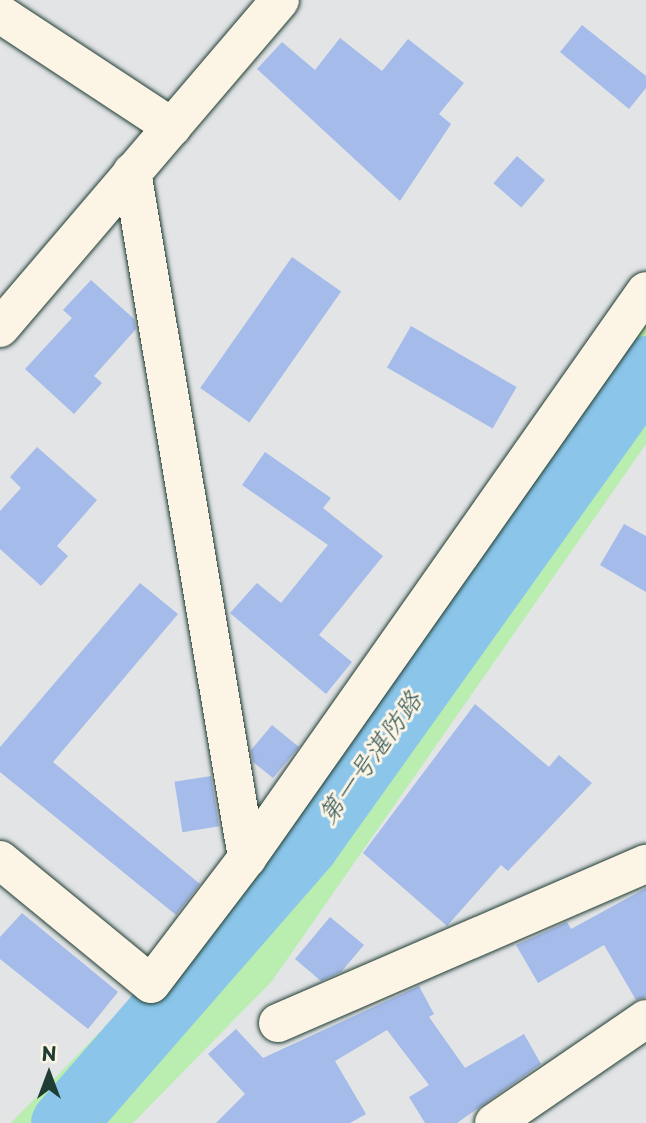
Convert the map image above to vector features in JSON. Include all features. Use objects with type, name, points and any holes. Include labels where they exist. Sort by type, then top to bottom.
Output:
[{"type":"street","points":[[0,328],[280,0]]},
{"type":"street","points":[[0,14],[172,127]]},
{"type":"street","points":[[132,172],[247,858]]},
{"type":"street","points":[[0,860],[151,984],[247,858],[646,291]]},
{"type":"street","points":[[278,1023],[646,864]]},
{"type":"street","points":[[494,1123],[646,1019]]},
{"type":"green space","points":[[646,291],[646,444],[272,981],[133,1123],[11,1123],[169,961]]},
{"type":"building","points":[[582,25],[646,76],[646,88],[629,109],[560,52]]},
{"type":"building","points":[[340,38],[382,71],[408,39],[464,83],[439,114],[451,124],[400,201],[257,69],[282,42],[315,70]]},
{"type":"building","points":[[517,156],[545,180],[521,207],[493,183]]},
{"type":"building","points":[[292,257],[341,291],[249,422],[200,388]]},
{"type":"building","points":[[91,280],[134,319],[136,329],[94,376],[102,383],[74,414],[25,369],[72,318],[63,310]]},
{"type":"building","points":[[411,326],[517,387],[493,429],[387,368]]},
{"type":"building","points":[[37,447],[97,500],[57,546],[68,556],[41,586],[0,549],[0,511],[21,488],[10,477]]},
{"type":"building","points":[[265,452],[331,498],[323,508],[383,556],[319,635],[352,662],[326,694],[230,613],[257,583],[281,603],[328,545],[242,485]]},
{"type":"building","points":[[624,524],[646,536],[646,592],[600,565]]},
{"type":"building","points":[[140,583],[178,614],[53,762],[200,884],[176,915],[0,772],[0,747]]},
{"type":"building","points":[[475,704],[549,767],[559,755],[592,783],[508,871],[501,865],[447,926],[363,853]]},
{"type":"building","points":[[272,725],[299,747],[273,778],[253,762],[251,750]]},
{"type":"building","points":[[211,776],[219,826],[182,832],[174,782]]},
{"type":"building","points":[[646,888],[646,997],[636,1000],[604,945],[538,983],[516,945],[567,922],[571,929]]},
{"type":"building","points":[[22,913],[118,992],[88,1029],[0,959],[0,937]]},
{"type":"building","points":[[330,917],[364,945],[341,972],[321,981],[295,959]]},
{"type":"building","points":[[419,986],[434,1014],[429,1017],[465,1068],[524,1034],[541,1064],[457,1123],[425,1123],[409,1097],[429,1085],[387,1030],[335,1061],[366,1114],[350,1123],[216,1123],[245,1094],[208,1054],[236,1029],[263,1058]]},
{"type":"waterway","name":"第一号湛防路","points":[[63,1123],[306,844],[646,368]]}]
